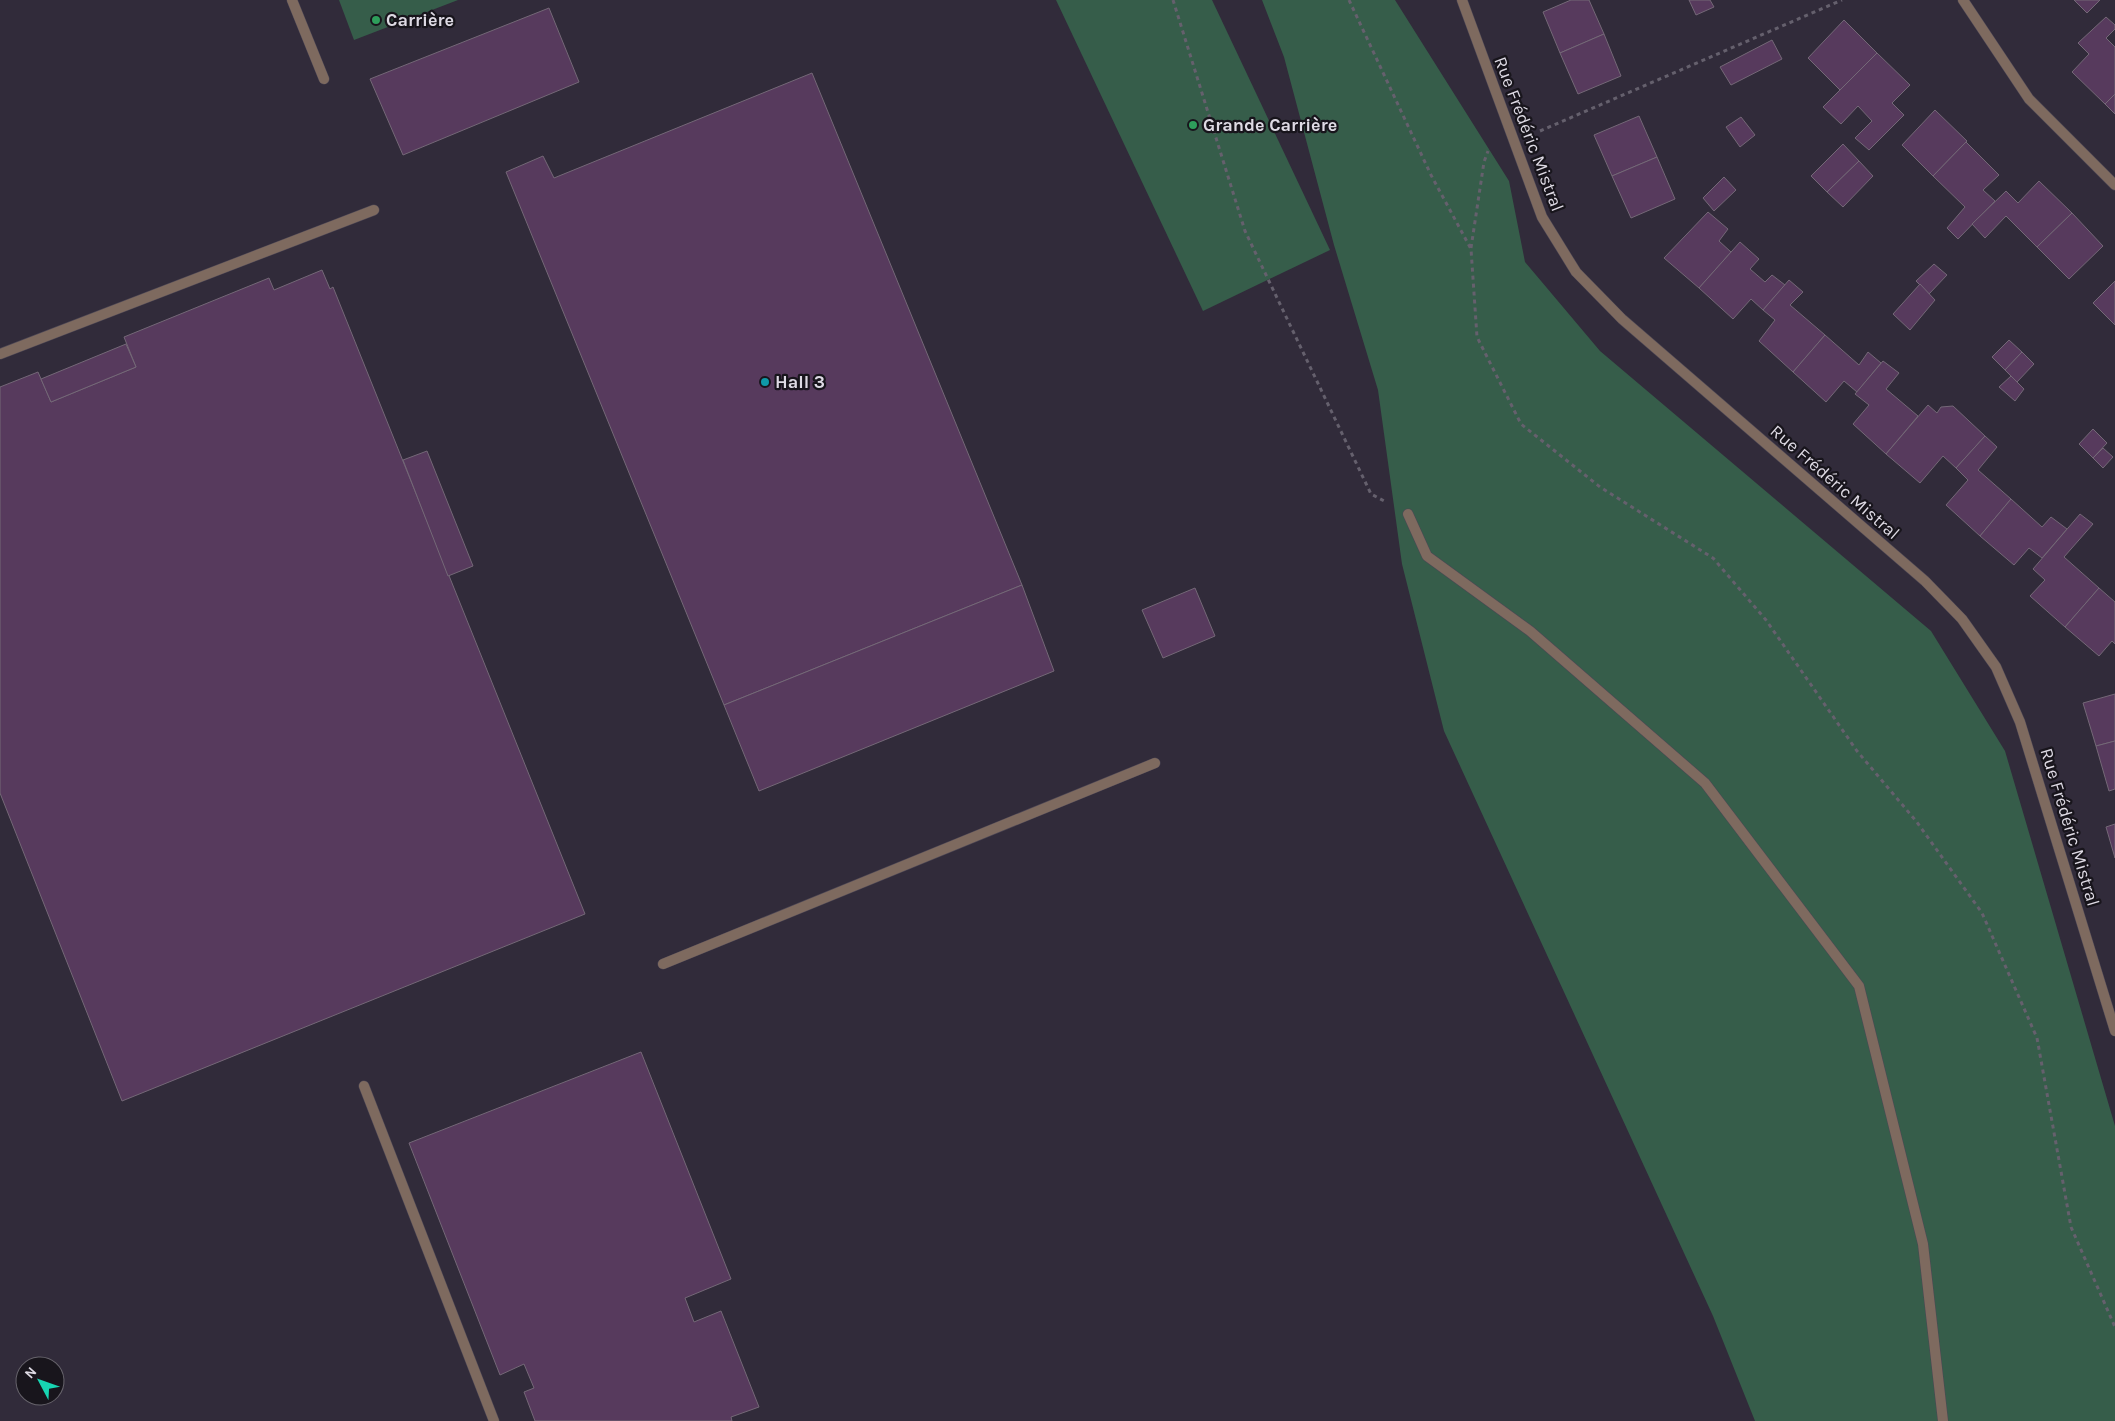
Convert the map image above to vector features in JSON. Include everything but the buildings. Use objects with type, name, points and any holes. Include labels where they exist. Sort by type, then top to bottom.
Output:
[{"type":"street","points":[[292,0],[324,79]]},
{"type":"street","name":"Rue Frédéric Mistral","points":[[1462,0],[1542,217],[1576,272],[1622,319],[1925,581],[1962,620],[1996,666],[2020,722],[2115,1032]]},
{"type":"street","points":[[1963,0],[2029,99],[2115,185]]},
{"type":"street","points":[[0,354],[374,210]]},
{"type":"street","points":[[1408,514],[1428,556],[1530,631],[1705,783],[1859,986],[1923,1244],[1943,1421]]},
{"type":"street","points":[[663,964],[1155,763]]},
{"type":"street","points":[[364,1086],[494,1421]]},
{"type":"path","points":[[1173,0],[1245,231],[1371,494],[1408,514]]},
{"type":"path","points":[[1349,0],[1431,175],[1471,249]]},
{"type":"path","points":[[1514,143],[1842,0]]},
{"type":"path","points":[[1501,108],[1484,162],[1471,249],[1477,337],[1521,424],[1600,487],[1713,558],[1766,620],[1857,751],[1916,820],[1982,913],[2037,1038],[2071,1227],[2115,1327]]},
{"type":"green space","name":"Carrière","points":[[339,0],[458,0],[354,40]]},
{"type":"green space","name":"Grande Carrière","points":[[1056,0],[1212,0],[1330,250],[1203,311]]},
{"type":"green space","points":[[1262,0],[1395,0],[1509,181],[1525,262],[1600,351],[1931,631],[2005,751],[2115,1126],[2115,1421],[1755,1421],[1713,1316],[1444,731],[1402,564],[1378,390],[1334,245],[1284,57]]},
{"type":"place","name":"Carrière","points":[[376,20]]},
{"type":"place","name":"Grande Carrière","points":[[1193,125]]},
{"type":"place","name":"Hall 3","points":[[765,382]]}]
